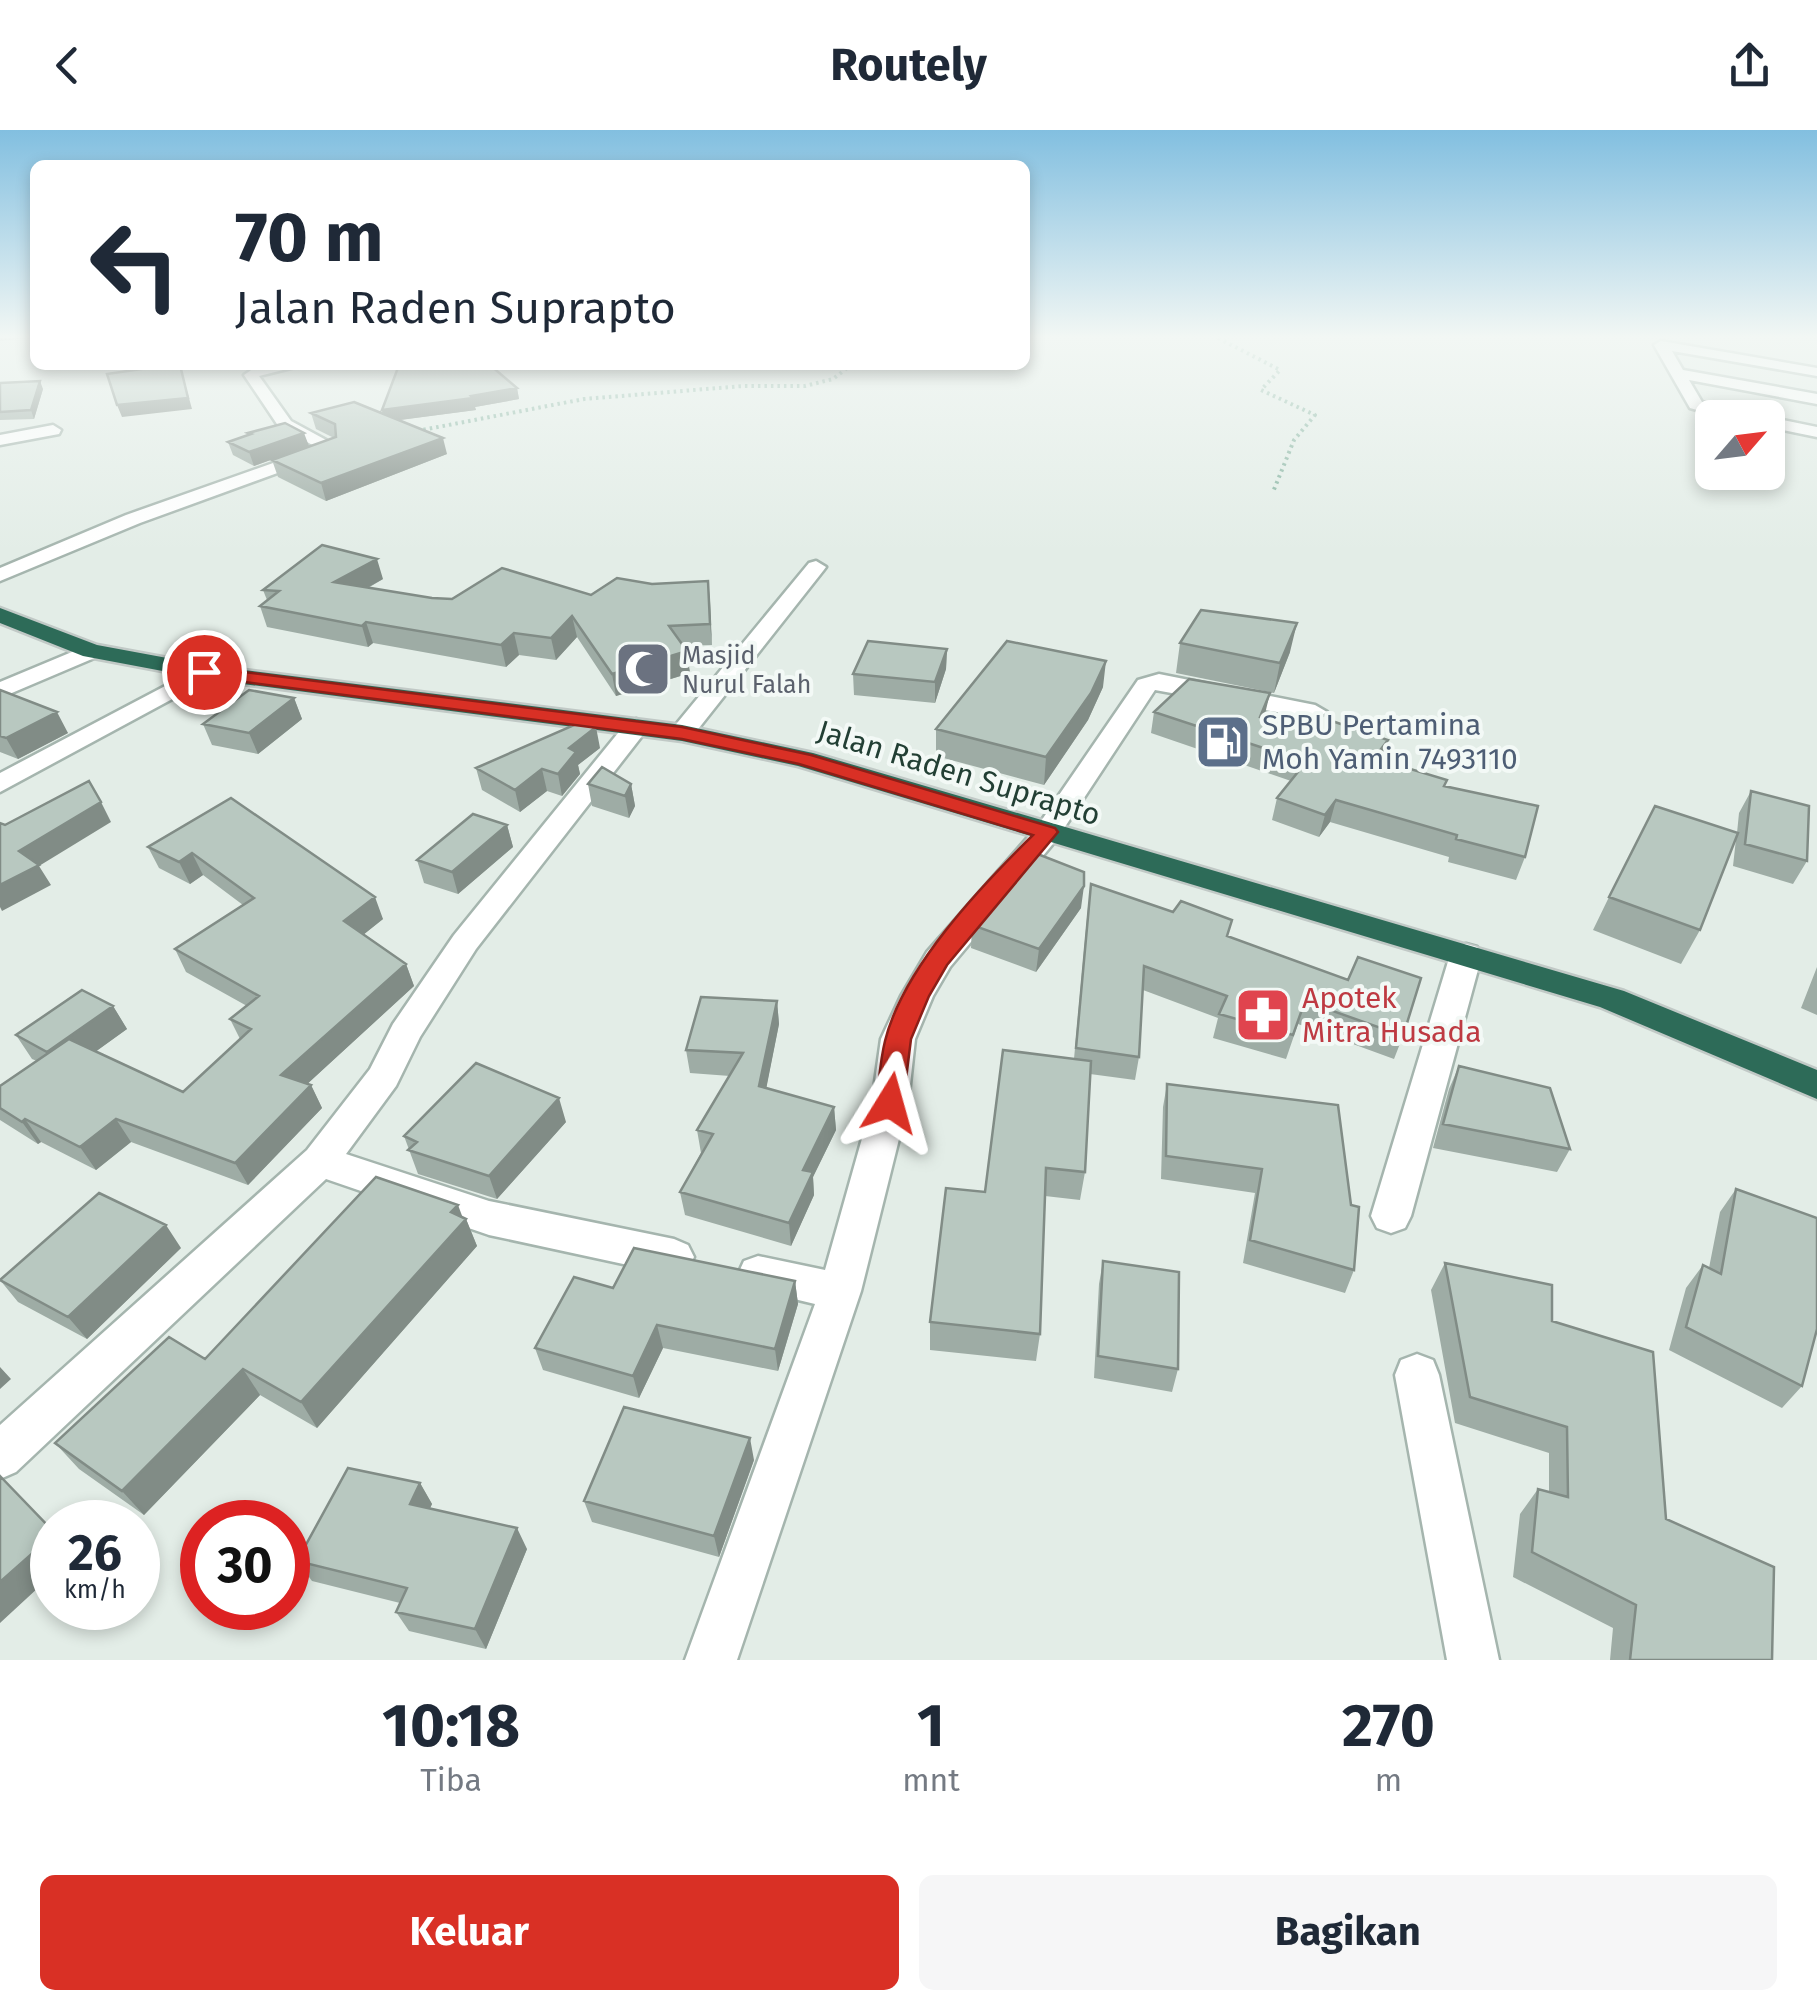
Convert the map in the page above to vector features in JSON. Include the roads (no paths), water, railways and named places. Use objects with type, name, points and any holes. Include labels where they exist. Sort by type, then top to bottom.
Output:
[{"type":"highway","name":"Jalan Raden Suprapto","points":[[0,614],[91,651],[204,672],[682,733],[804,759],[1612,999],[1817,1085]]},
{"type":"street","points":[[0,574],[133,519],[332,448],[285,424],[275,409]]},
{"type":"street","points":[[1785,425],[1817,432]]},
{"type":"street","points":[[0,440],[53,430]]},
{"type":"street","points":[[682,733],[816,567]]},
{"type":"street","points":[[0,691],[91,651]]},
{"type":"street","points":[[0,784],[204,672]]},
{"type":"street","points":[[711,1660],[840,1291],[890,1103],[898,1039],[938,960],[1047,832],[1149,684],[1159,682],[1315,712]]},
{"type":"street","points":[[0,1456],[320,1161],[384,1076],[405,1033],[464,942],[636,727]]},
{"type":"street","points":[[1391,1216],[1466,954]]},
{"type":"street","points":[[320,1161],[489,1218],[840,1291]]},
{"type":"street","points":[[1417,1375],[1474,1660]]},
{"type":"place","name":"Masjid Nurul Falah","points":[[643,669]]},
{"type":"place","name":"SPBU Pertamina Moh Yamin 7493110","points":[[1223,742]]},
{"type":"place","name":"Apotek Mitra Husada","points":[[1263,1015]]}]
